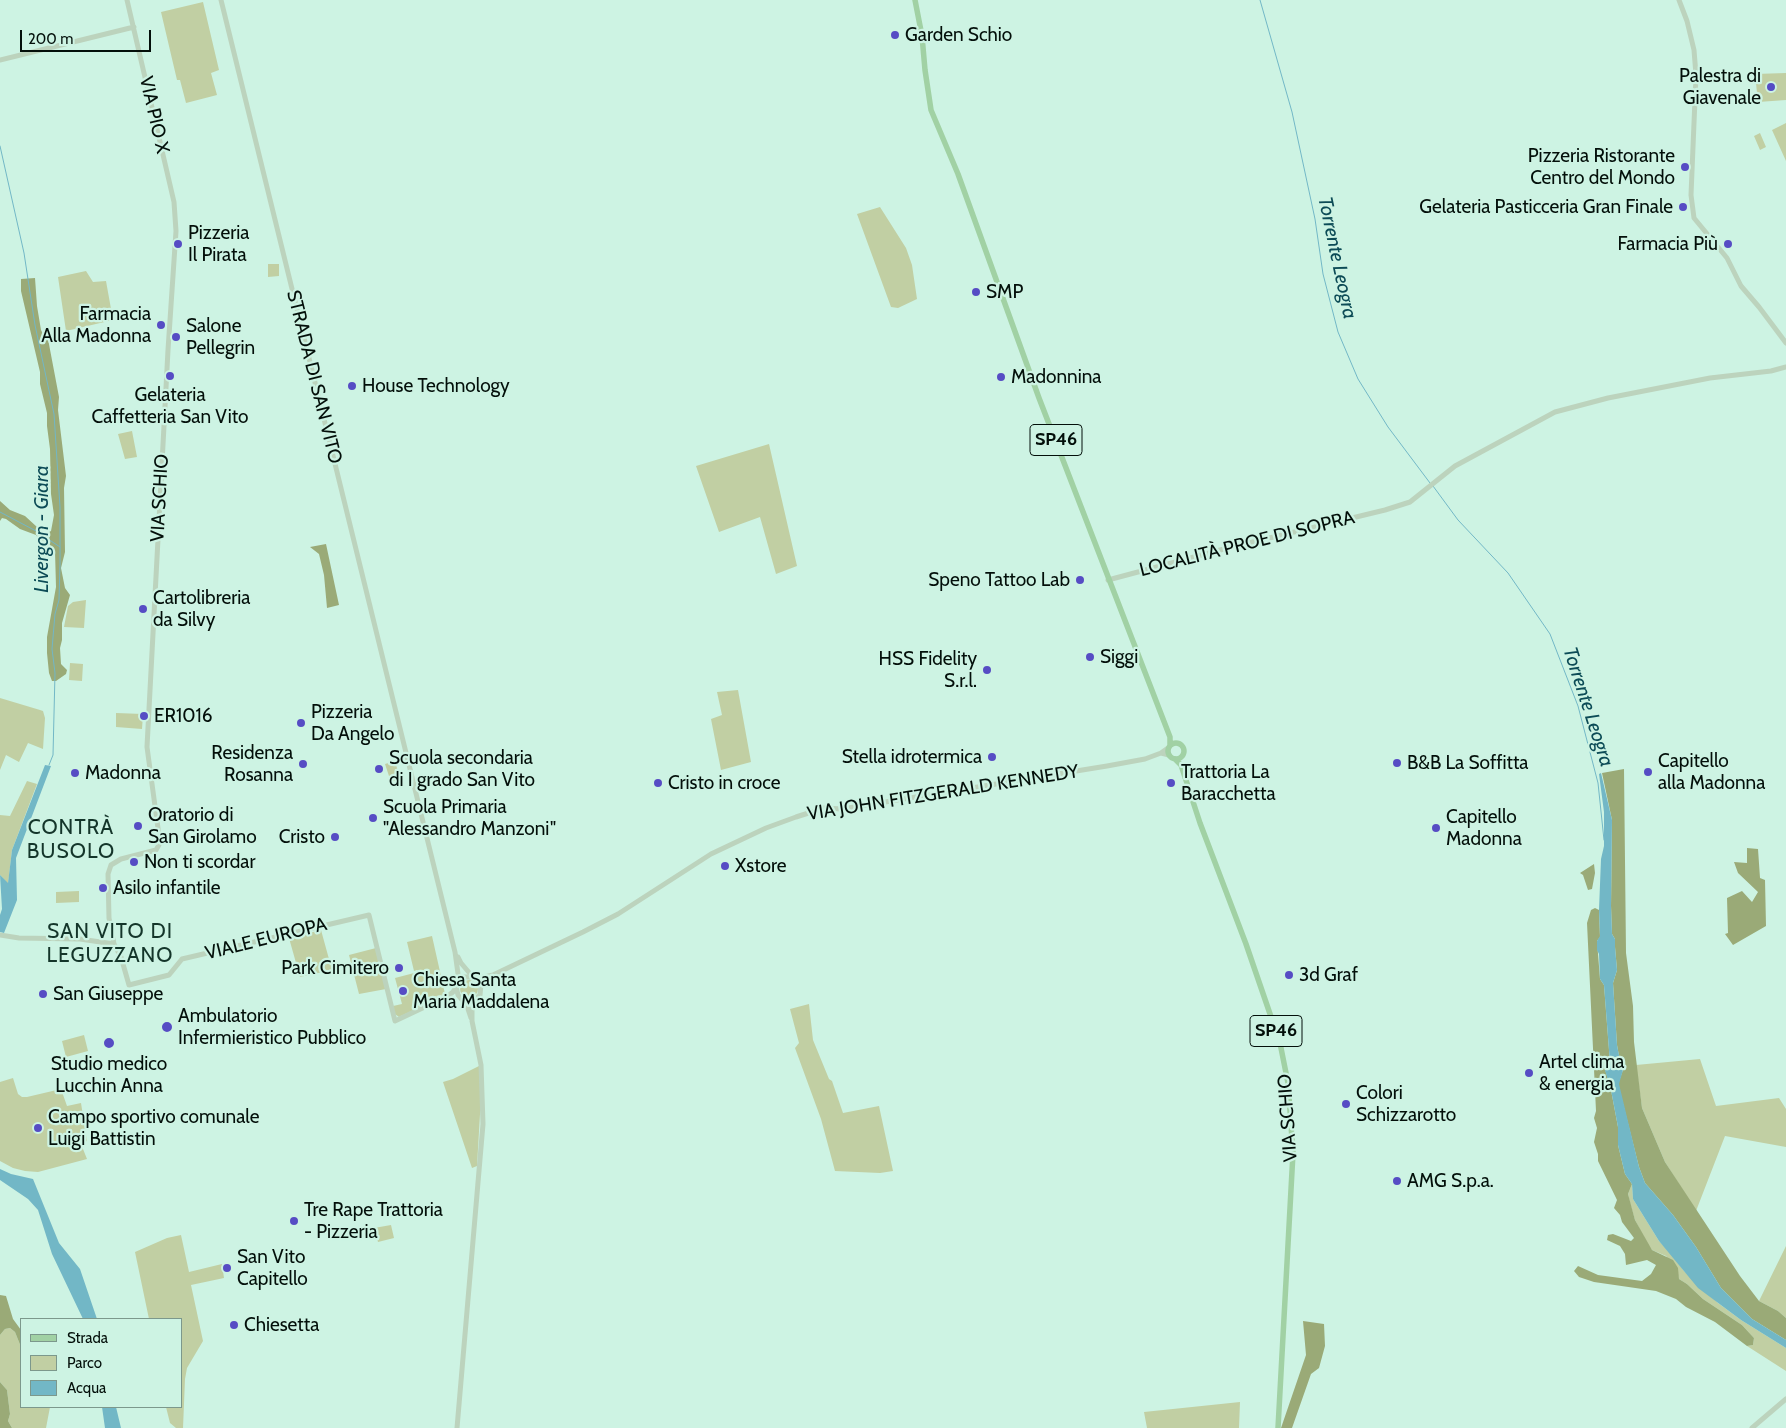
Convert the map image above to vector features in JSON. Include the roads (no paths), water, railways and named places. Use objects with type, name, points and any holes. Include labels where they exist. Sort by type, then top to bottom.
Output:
[{"type":"main road","name":"VIA PIO X","points":[[127,0],[174,202],[176,231]]},
{"type":"main road","name":"STRADA DI SAN VITO","points":[[221,0],[456,952]]},
{"type":"main road","name":"SP46","points":[[915,0],[922,36],[929,101],[958,174],[1108,580],[1170,737],[1169,749],[1175,759]]},
{"type":"main road","points":[[1679,0],[1687,21],[1694,50],[1696,75],[1691,195],[1694,218],[1727,258],[1741,286],[1786,342]]},
{"type":"main road","points":[[0,60],[134,27]]},
{"type":"main road","name":"VIA SCHIO","points":[[114,945],[109,918],[108,874],[111,865],[121,859],[156,850],[160,846],[147,747],[176,231]]},
{"type":"main road","name":"LOCALITÀ PROE DI SOPRA","points":[[1108,580],[1410,502],[1455,466],[1555,412],[1608,398],[1710,378],[1771,371],[1786,367]]},
{"type":"main road","points":[[1169,749],[1177,742],[1170,737]]},
{"type":"main road","name":"SP46","points":[[1177,742],[1184,748],[1182,756]]},
{"type":"main road","name":"VIA JOHN FITZGERALD KENNEDY","points":[[473,977],[493,975],[618,914],[711,854],[732,843],[796,817],[824,808],[842,809],[1101,768],[1145,759],[1169,749]]},
{"type":"main road","points":[[1175,759],[1182,756]]},
{"type":"main road","name":"VIA SCHIO","points":[[1182,756],[1181,765],[1200,823],[1246,944],[1280,1043],[1288,1083],[1293,1153],[1278,1428]]},
{"type":"main road","name":"VIA SCHIO","points":[[1175,759],[1181,765]]},
{"type":"main road","name":"VIALE EUROPA","points":[[114,945],[121,957],[129,985],[170,975],[182,959],[369,914],[395,1021],[440,1000]]},
{"type":"main road","points":[[0,935],[80,939],[114,945]]},
{"type":"main road","points":[[456,952],[461,963],[479,982],[481,987],[481,992],[472,1010],[472,1021],[481,1065],[483,1098],[482,1149],[457,1428]]},
{"type":"main road","points":[[456,952],[458,995],[462,999],[472,1021]]},
{"type":"main road","name":"VIA JOHN FITZGERALD KENNEDY","points":[[481,987],[493,975]]},
{"type":"main road","points":[[440,1000],[453,992],[457,983],[464,976],[473,977]]},
{"type":"main road","points":[[440,1000],[462,999],[469,1001],[477,998]]},
{"type":"main road","points":[[1752,1428],[1786,1399]]},
{"type":"water","points":[[45,765],[51,766],[16,858],[17,900],[4,933],[0,932],[2,909],[0,875],[8,883],[12,850]]},
{"type":"water","points":[[1601,773],[1612,820],[1611,906],[1612,934],[1615,939],[1617,970],[1613,983],[1617,1045],[1623,1070],[1619,1084],[1639,1167],[1645,1183],[1673,1215],[1696,1247],[1721,1288],[1752,1319],[1786,1340],[1786,1348],[1741,1320],[1698,1288],[1659,1241],[1633,1199],[1632,1184],[1625,1174],[1618,1145],[1618,1127],[1605,1070],[1610,1063],[1604,985],[1600,979],[1599,954],[1597,950],[1597,941],[1600,936],[1601,859],[1604,846],[1604,812],[1599,774]]},
{"type":"water","points":[[0,1169],[11,1174],[33,1179],[59,1243],[80,1269],[97,1318],[83,1318],[52,1254],[38,1210],[28,1199],[0,1180]]},
{"type":"water","points":[[102,1408],[116,1408],[121,1428],[105,1428]]},
{"type":"waterway","name":"Torrente Leogra","points":[[1260,0],[1292,112],[1315,219],[1323,274],[1338,332],[1358,379],[1388,427],[1430,483]]},
{"type":"waterway","name":"Livergon - Giara","points":[[0,146],[24,253],[35,325],[54,414],[60,507],[60,564],[59,600],[55,614],[52,649],[55,673],[53,755],[49,765]]},
{"type":"waterway","name":"Torrente Leogra","points":[[1433,486],[1458,520],[1508,573],[1550,634],[1578,706],[1598,783],[1604,840]]},
{"type":"waterway","points":[[0,512],[36,531],[60,547]]},
{"type":"place","name":"Garden Schio","points":[[895,35]]},
{"type":"place","name":"Palestra di Giavenale","points":[[1771,87]]},
{"type":"place","name":"Pizzeria Ristorante Centro del Mondo","points":[[1685,167]]},
{"type":"place","name":"Gelateria Pasticceria Gran Finale","points":[[1683,207]]},
{"type":"place","name":"Pizzeria Il Pirata","points":[[178,244]]},
{"type":"place","name":"Farmacia Più","points":[[1728,244]]},
{"type":"place","name":"SMP","points":[[976,292]]},
{"type":"place","name":"Farmacia Alla Madonna","points":[[161,325]]},
{"type":"place","name":"Salone Pellegrin","points":[[176,337]]},
{"type":"place","name":"Gelateria Caffetteria San Vito","points":[[170,376]]},
{"type":"place","name":"Madonnina","points":[[1001,377]]},
{"type":"place","name":"House Technology","points":[[352,386]]},
{"type":"place","name":"Speno Tattoo Lab","points":[[1080,580]]},
{"type":"place","name":"Cartolibreria da Silvy","points":[[143,609]]},
{"type":"place","name":"Siggi","points":[[1090,657]]},
{"type":"place","name":"HSS Fidelity S.r.l.","points":[[987,670]]},
{"type":"place","name":"ER1016","points":[[144,716]]},
{"type":"place","name":"Pizzeria Da Angelo","points":[[301,723]]},
{"type":"place","name":"Stella idrotermica","points":[[992,757]]},
{"type":"place","name":"B&B La Soffitta","points":[[1397,763]]},
{"type":"place","name":"Residenza Rosanna","points":[[303,764]]},
{"type":"place","name":"Scuola secondaria di I grado San Vito","points":[[379,769]]},
{"type":"place","name":"Capitello alla Madonna","points":[[1648,772]]},
{"type":"place","name":"Madonna","points":[[75,773]]},
{"type":"place","name":"Cristo in croce","points":[[658,783]]},
{"type":"place","name":"Trattoria La Baracchetta","points":[[1171,783]]},
{"type":"place","name":"Scuola Primaria \"Alessandro Manzoni\"","points":[[373,818]]},
{"type":"place","name":"Oratorio di San Girolamo","points":[[138,826]]},
{"type":"place","name":"Capitello Madonna","points":[[1436,828]]},
{"type":"place","name":"Cristo","points":[[335,837]]},
{"type":"place","name":"Non ti scordar","points":[[134,862]]},
{"type":"place","name":"Xstore","points":[[725,866]]},
{"type":"place","name":"Asilo infantile","points":[[103,888]]},
{"type":"place","name":"Park Cimitero","points":[[399,968]]},
{"type":"place","name":"3d Graf","points":[[1289,975]]},
{"type":"place","name":"Chiesa Santa Maria Maddalena","points":[[403,991]]},
{"type":"place","name":"San Giuseppe","points":[[43,994]]},
{"type":"place","name":"Ambulatorio Infermieristico Pubblico","points":[[167,1027]]},
{"type":"place","name":"Studio medico Lucchin Anna","points":[[109,1043]]},
{"type":"place","name":"Artel clima & energia","points":[[1529,1073]]},
{"type":"place","name":"Colori Schizzarotto","points":[[1346,1104]]},
{"type":"place","name":"Campo sportivo comunale Luigi Battistin","points":[[38,1128]]},
{"type":"place","name":"AMG S.p.a.","points":[[1397,1181]]},
{"type":"place","name":"Tre Rape Trattoria - Pizzeria","points":[[294,1221]]},
{"type":"place","name":"San Vito Capitello","points":[[227,1268]]},
{"type":"place","name":"Chiesetta","points":[[234,1325]]},
{"type":"district","name":"CONTRÀ BUSOLO","points":[[71,840]]},
{"type":"district","name":"SAN VITO DI LEGUZZANO","points":[[110,944]]}]
